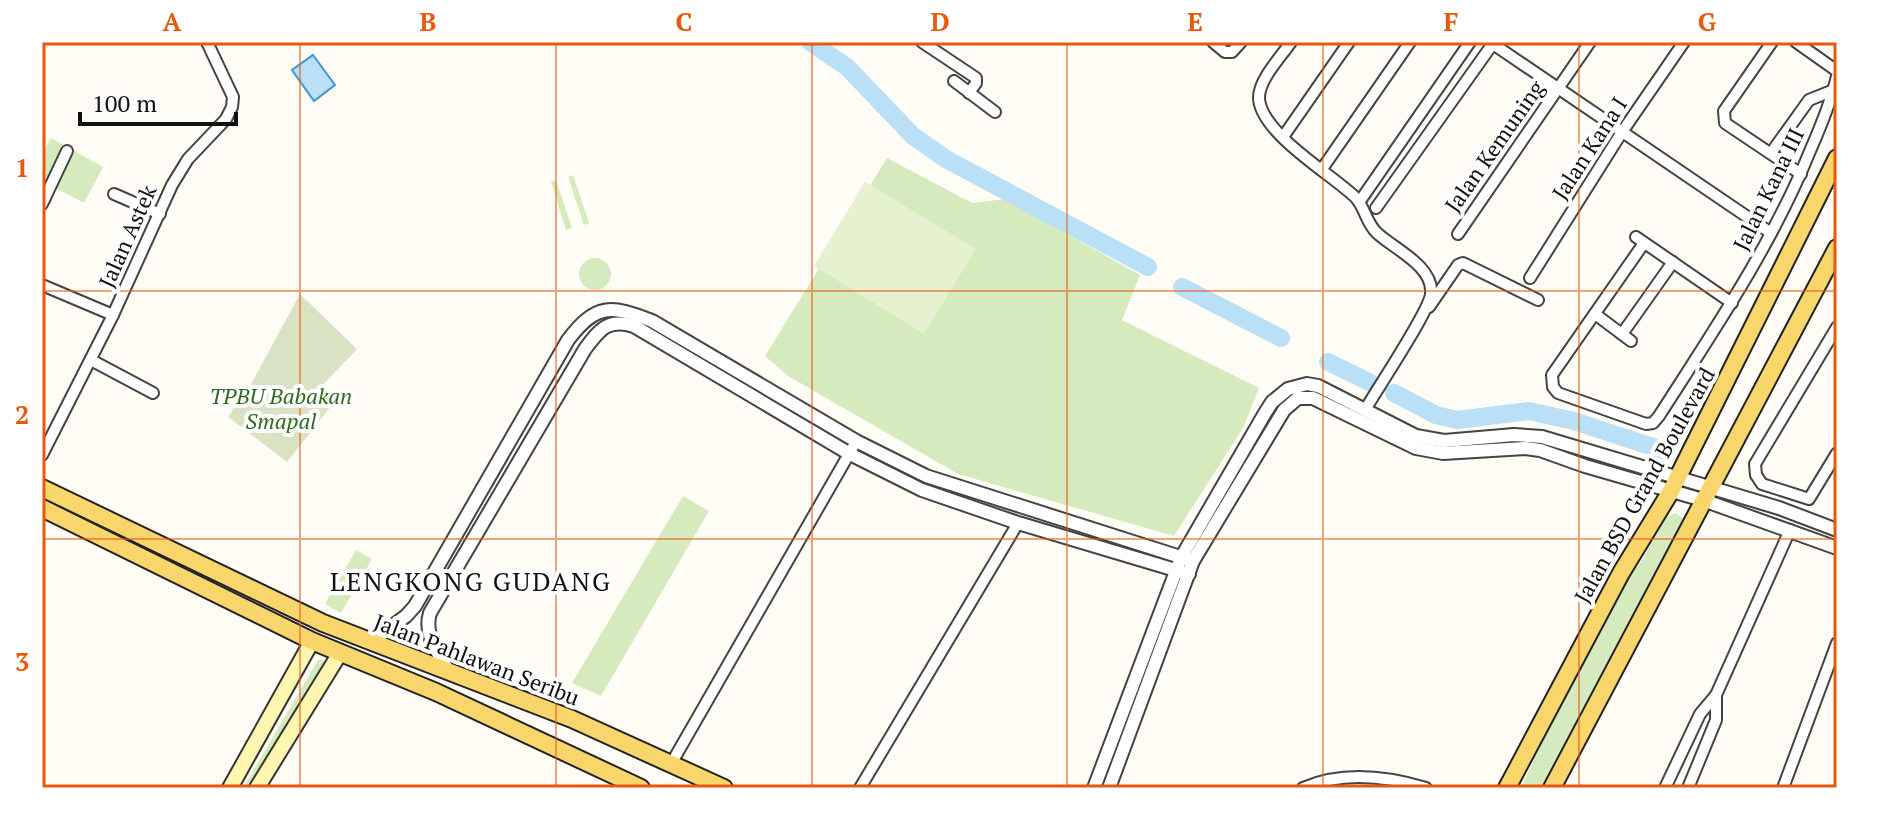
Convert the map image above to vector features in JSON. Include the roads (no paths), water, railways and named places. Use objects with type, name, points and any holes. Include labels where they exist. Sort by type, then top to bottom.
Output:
[{"type":"main road","name":"Jalan BSD Grand Boulevard","points":[[1507,788],[1599,613],[1674,485],[1837,158]]},
{"type":"main road","points":[[1552,788],[1837,248]]},
{"type":"main road","name":"Jalan Pahlawan Seribu","points":[[42,488],[323,623],[572,719],[724,788]]},
{"type":"main road","name":"Jalan Pahlawan Seribu","points":[[42,508],[312,641],[436,692],[641,788]]},
{"type":"main road","points":[[230,788],[312,641]]},
{"type":"main road","points":[[257,788],[340,653]]},
{"type":"street","name":"Jalan Astek","points":[[42,455],[113,315],[182,166],[212,135],[232,107],[233,97],[207,42]]},
{"type":"street","points":[[922,42],[976,78],[969,93]]},
{"type":"street","points":[[1213,42],[1225,52],[1232,52],[1241,42]]},
{"type":"street","points":[[1291,42],[1262,84],[1259,99],[1265,116],[1283,137],[1360,201],[1374,231],[1419,267],[1429,280],[1431,296],[1365,410]]},
{"type":"street","points":[[1283,137],[1349,42]]},
{"type":"street","points":[[1322,169],[1410,42]]},
{"type":"street","points":[[1360,201],[1470,42]]},
{"type":"street","name":"Jalan Kemuning","points":[[1458,234],[1590,42]]},
{"type":"street","name":"Jalan Kana I","points":[[1530,278],[1622,132],[1684,42]]},
{"type":"street","points":[[1772,42],[1723,116],[1725,123],[1801,174]]},
{"type":"street","points":[[1796,42],[1837,74]]},
{"type":"street","points":[[1376,208],[1493,43],[1771,233]]},
{"type":"street","name":"Jalan Kana III","points":[[1595,314],[1552,375],[1553,387],[1558,393],[1646,424],[1653,423],[1732,303],[1771,233],[1801,174],[1834,90],[1837,74]]},
{"type":"street","points":[[954,81],[995,112]]},
{"type":"street","name":"Jalan Kana III","points":[[1771,153],[1809,100],[1834,90]]},
{"type":"street","points":[[42,204],[67,151]]},
{"type":"street","points":[[114,194],[160,214]]},
{"type":"street","points":[[1631,341],[1595,314],[1640,240],[1732,303]]},
{"type":"street","points":[[1622,334],[1673,262]]},
{"type":"street","points":[[1422,314],[1438,297],[1458,265],[1463,263],[1538,300]]},
{"type":"street","points":[[42,285],[113,315]]},
{"type":"street","points":[[371,642],[415,606],[568,340],[581,322],[603,311],[626,310],[652,321],[922,490],[1018,523],[1185,566]]},
{"type":"street","points":[[593,315],[604,325]]},
{"type":"street","points":[[449,672],[430,637],[430,613],[585,349],[604,325],[617,322],[634,326],[853,448],[1185,566]]},
{"type":"street","points":[[1837,327],[1755,464],[1756,475],[1762,484],[1804,500],[1809,499],[1837,453]]},
{"type":"street","points":[[91,360],[153,393]]},
{"type":"street","points":[[1094,788],[1118,745],[1185,566],[1265,413],[1281,394],[1295,386],[1318,386],[1365,410],[1382,425]]},
{"type":"street","points":[[1185,566],[1284,410],[1298,398],[1313,398],[1382,425],[1444,441],[1514,435],[1542,437],[1674,485],[1779,508],[1837,530]]},
{"type":"street","points":[[671,764],[853,448]]},
{"type":"street","points":[[1707,493],[1837,548]]},
{"type":"street","points":[[860,788],[1018,523]]},
{"type":"street","points":[[1665,788],[1700,714],[1716,695],[1790,530]]},
{"type":"street","points":[[415,606],[430,613]]},
{"type":"street","points":[[1783,788],[1837,643]]},
{"type":"street","points":[[1688,788],[1716,720],[1716,695]]},
{"type":"street","points":[[1109,788],[1118,745]]},
{"type":"street","points":[[1303,788],[1328,780],[1367,777],[1426,788]]},
{"type":"water","points":[[313,55],[335,85],[314,101],[292,70]]},
{"type":"waterway","points":[[810,42],[847,67],[913,136],[946,159],[1148,267]]},
{"type":"waterway","points":[[1182,287],[1281,338]]},
{"type":"waterway","points":[[1328,362],[1369,382]]},
{"type":"waterway","points":[[1394,393],[1436,415],[1457,420],[1529,411],[1574,421],[1662,450]]},
{"type":"district","name":"LENGKONG GUDANG","points":[[471,581]]},
{"type":"park label","name":"TPBU Babakan Smapal","points":[[281,408]]}]
